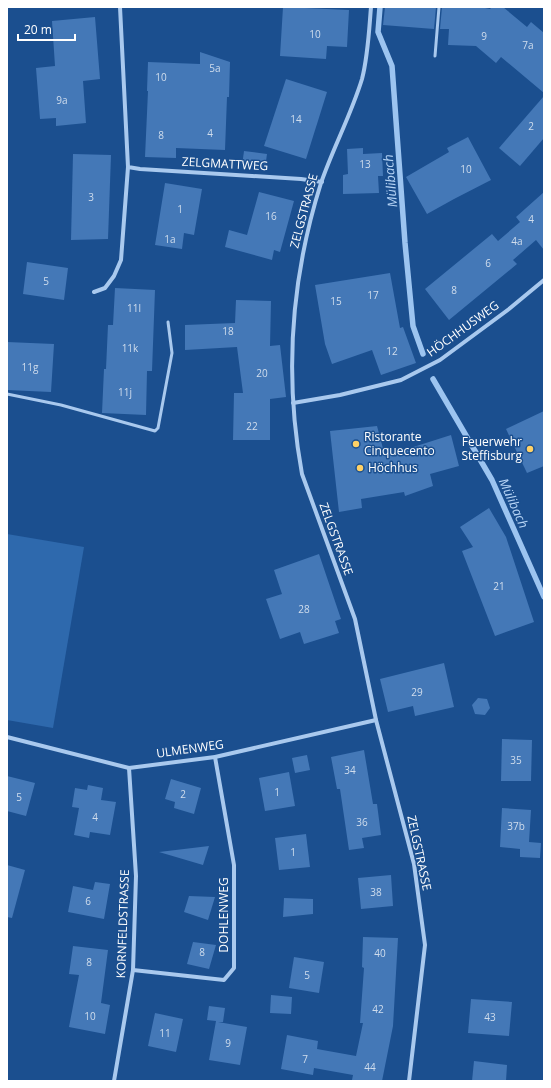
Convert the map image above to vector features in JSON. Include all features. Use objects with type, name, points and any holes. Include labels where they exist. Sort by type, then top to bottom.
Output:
[{"type":"street","points":[[94,292],[105,288],[114,276],[121,260],[128,167],[120,7]]},
{"type":"street","name":"ZELGSTRASSE","points":[[371,7],[367,50],[362,78],[322,182],[309,225],[296,293],[293,324],[293,403],[297,449],[302,474],[355,618],[376,720],[414,864],[425,945],[409,1081]]},
{"type":"street","name":"ZELGMATTWEG","points":[[128,167],[301,179],[322,182]]},
{"type":"street","name":"HÖCHHUSWEG","points":[[293,403],[340,395],[400,380],[440,360],[544,280]]},
{"type":"street","name":"ULMENWEG","points":[[7,737],[129,768],[214,758],[376,720]]},
{"type":"street","name":"DOHLENWEG","points":[[133,970],[224,980],[234,968],[234,865],[214,758]]},
{"type":"street","name":"KORNFELDSTRASSE","points":[[114,1081],[133,970],[136,876],[129,768]]},
{"type":"lane","points":[[435,56],[440,7]]},
{"type":"lane","points":[[7,394],[61,405],[155,432],[158,428],[172,353],[168,322]]},
{"type":"shaded area","points":[[7,534],[84,547],[53,728],[7,720]]},
{"type":"building","points":[[283,7],[349,10],[347,47],[327,46],[326,59],[280,56]]},
{"type":"building","points":[[385,7],[436,7],[434,29],[383,25]]},
{"type":"building","points":[[442,7],[480,7],[490,9],[492,7],[503,7],[527,27],[531,22],[544,33],[544,93],[501,57],[496,63],[476,46],[448,45],[449,29],[440,29]]},
{"type":"building","points":[[95,17],[100,79],[83,81],[86,123],[56,126],[56,118],[40,119],[36,68],[55,66],[52,21]]},
{"type":"building","points":[[200,52],[230,62],[225,150],[176,148],[176,158],[145,157],[148,62],[200,64]]},
{"type":"building","points":[[286,79],[327,92],[306,159],[264,146]]},
{"type":"building","points":[[544,96],[544,138],[520,166],[499,148]]},
{"type":"building","points":[[468,137],[491,180],[427,214],[406,177],[449,152],[447,148]]},
{"type":"building","points":[[363,148],[363,154],[382,153],[383,176],[378,176],[379,193],[343,194],[343,175],[348,174],[347,149]]},
{"type":"building","points":[[244,151],[267,154],[265,168],[242,166]]},
{"type":"building","points":[[73,154],[111,155],[108,239],[71,240]]},
{"type":"building","points":[[165,183],[202,189],[194,235],[184,233],[182,249],[155,245]]},
{"type":"building","points":[[259,192],[294,201],[280,252],[274,250],[272,260],[225,247],[229,230],[247,235]]},
{"type":"building","points":[[544,192],[544,250],[536,240],[513,260],[517,264],[449,320],[425,289],[492,234],[498,241],[520,222],[516,217]]},
{"type":"building","points":[[27,262],[68,268],[64,300],[23,294]]},
{"type":"building","points":[[390,273],[400,328],[403,327],[416,363],[381,375],[372,350],[332,364],[325,344],[315,285]]},
{"type":"building","points":[[115,288],[155,290],[152,371],[147,371],[146,415],[102,413],[108,325],[113,325]]},
{"type":"building","points":[[236,300],[271,301],[270,346],[280,345],[286,397],[270,399],[270,440],[233,440],[234,393],[243,393],[237,347],[185,350],[185,325],[235,323]]},
{"type":"building","points":[[7,342],[54,344],[51,392],[7,390]]},
{"type":"building","name":"Feuerwehr Steffisburg","points":[[544,411],[544,466],[527,473],[506,429]]},
{"type":"building","points":[[377,426],[385,456],[451,435],[459,466],[430,474],[433,486],[405,496],[404,492],[361,499],[362,508],[339,512],[330,431]]},
{"type":"building","points":[[489,508],[506,537],[534,622],[495,636],[462,551],[473,547],[460,527]]},
{"type":"building","points":[[319,554],[341,619],[335,621],[339,633],[304,644],[300,632],[280,639],[266,599],[282,594],[274,570]]},
{"type":"building","points":[[444,663],[454,707],[415,716],[413,706],[388,712],[380,679]]},
{"type":"building","points":[[478,698],[487,699],[490,708],[485,715],[475,714],[472,705]]},
{"type":"building","points":[[502,739],[532,740],[531,781],[501,781]]},
{"type":"building","points":[[364,750],[373,804],[377,804],[381,835],[362,838],[364,848],[349,850],[340,789],[337,789],[331,757]]},
{"type":"building","points":[[307,755],[310,770],[295,773],[292,758]]},
{"type":"building","points":[[289,772],[295,806],[265,811],[259,778]]},
{"type":"building","points":[[7,776],[35,783],[26,816],[7,811]]},
{"type":"building","points":[[171,779],[201,788],[194,814],[174,808],[175,802],[165,799]]},
{"type":"building","points":[[88,785],[103,788],[101,800],[116,802],[110,835],[90,832],[89,838],[74,835],[79,808],[72,807],[75,788],[87,790]]},
{"type":"building","points":[[502,808],[531,810],[529,842],[541,843],[540,858],[520,857],[520,849],[500,847]]},
{"type":"building","points":[[306,834],[310,867],[279,870],[275,838]]},
{"type":"building","points":[[209,846],[203,865],[159,852]]},
{"type":"building","points":[[7,865],[25,870],[12,918],[7,917]]},
{"type":"building","points":[[391,875],[393,906],[361,909],[358,878]]},
{"type":"building","points":[[95,882],[110,884],[104,919],[68,912],[73,886],[93,890]]},
{"type":"building","points":[[189,896],[215,897],[208,920],[184,912]]},
{"type":"building","points":[[284,898],[313,899],[313,914],[283,917]]},
{"type":"building","points":[[363,937],[398,938],[393,1026],[382,1081],[352,1080],[353,1075],[314,1068],[313,1075],[281,1069],[287,1035],[318,1041],[317,1049],[356,1056],[363,1023],[360,1023],[364,968],[362,967]]},
{"type":"building","points":[[193,942],[216,945],[209,969],[187,964]]},
{"type":"building","points":[[73,946],[108,950],[101,1003],[110,1005],[105,1034],[69,1027],[79,975],[69,974]]},
{"type":"building","points":[[294,957],[324,962],[319,993],[289,988]]},
{"type":"building","points":[[271,995],[292,997],[291,1014],[270,1013]]},
{"type":"building","points":[[471,999],[512,1002],[509,1036],[468,1033]]},
{"type":"building","points":[[209,1006],[225,1008],[223,1022],[218,1022],[247,1027],[240,1065],[209,1060],[216,1021],[207,1020]]},
{"type":"building","points":[[155,1013],[183,1019],[176,1052],[148,1046]]},
{"type":"building","points":[[474,1061],[507,1065],[506,1081],[472,1081]]},
{"type":"waterway","name":"Mülibach","points":[[380,7],[378,32],[392,66],[405,243],[413,326],[423,354]]},
{"type":"waterway","name":"Mülibach","points":[[433,379],[492,480],[544,597]]},
{"type":"place","name":"Ristorante Cinquecento","points":[[356,444]]},
{"type":"place","name":"Feuerwehr Steffisburg","points":[[530,449]]},
{"type":"place","name":"Höchhus","points":[[360,468]]}]
